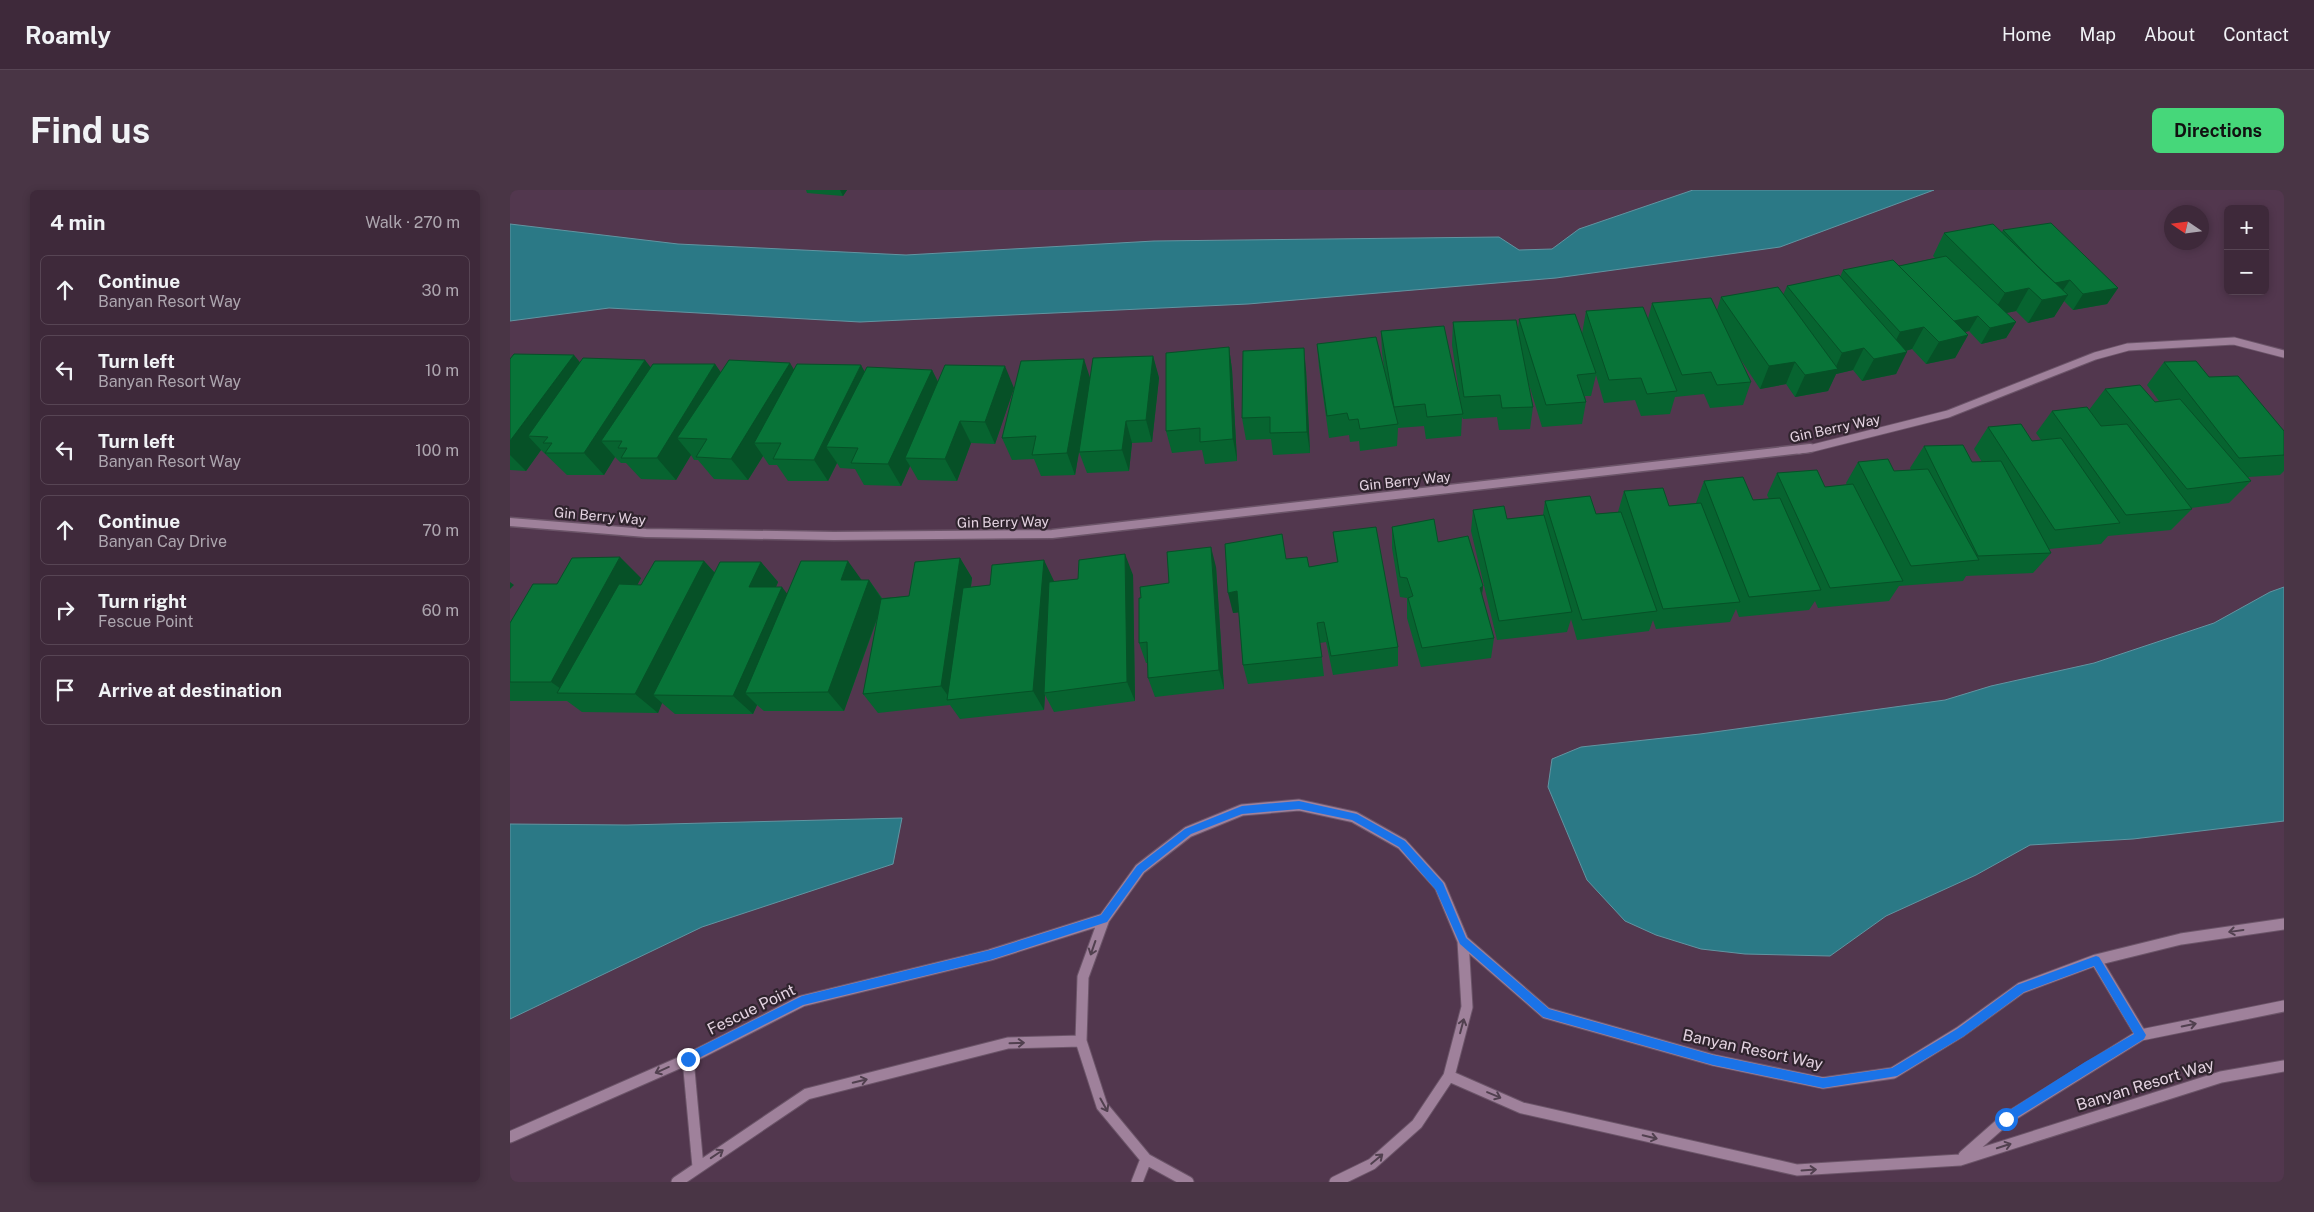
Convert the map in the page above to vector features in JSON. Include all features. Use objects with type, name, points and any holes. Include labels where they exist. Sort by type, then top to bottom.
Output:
[{"type":"street","name":"Gin Berry Way","points":[[510,522],[646,533],[834,536],[1052,534],[1813,448],[1948,414],[2094,356],[2128,347],[2234,341],[2284,354]]},
{"type":"street","points":[[1188,1182],[1146,1159],[1102,1106],[1081,1041],[1083,978],[1104,919],[1140,869],[1188,832],[1242,810],[1299,805],[1354,817],[1402,844],[1440,886],[1463,941],[1468,1007],[1449,1076],[1417,1124],[1372,1164],[1335,1182]]},
{"type":"street","name":"Fescue Point","points":[[510,1138],[688,1059],[802,1000],[990,955],[1104,919]]},
{"type":"street","name":"Banyan Resort Way","points":[[1463,941],[1546,1014],[1713,1060],[1823,1083],[1893,1073],[1960,1032],[2021,988],[2096,960],[2181,939],[2284,924]]},
{"type":"street","points":[[2096,960],[2141,1035],[2284,1006]]},
{"type":"street","name":"Banyan Resort Way","points":[[1960,1160],[2006,1119],[2141,1035]]},
{"type":"street","points":[[677,1182],[807,1094],[1008,1043],[1081,1041]]},
{"type":"street","points":[[688,1059],[698,1167]]},
{"type":"street","name":"Banyan Resort Way","points":[[1449,1076],[1522,1108],[1797,1170],[1960,1160],[2221,1076],[2284,1066]]},
{"type":"street","points":[[1138,1182],[1146,1159]]},
{"type":"water","points":[[1693,190],[1934,190],[1780,247],[1556,278],[1248,304],[860,322],[609,308],[510,321],[510,224],[678,244],[906,255],[1154,241],[1499,237],[1519,250],[1552,249],[1579,229]]},
{"type":"water","points":[[2284,587],[2284,821],[2133,839],[2030,845],[1976,875],[1886,916],[1830,956],[1745,954],[1701,949],[1656,935],[1625,921],[1587,880],[1548,787],[1552,759],[1581,747],[1700,734],[1945,700],[1991,686],[2094,663],[2214,623],[2270,592]]},
{"type":"water","points":[[902,818],[893,864],[702,927],[510,1019],[510,824],[627,825]]},
{"type":"building","points":[[2051,223],[2118,288],[2083,294],[2070,280],[2055,283],[2003,230]]},
{"type":"building","points":[[1993,224],[2068,295],[2042,300],[2029,288],[2005,293],[1944,233]]},
{"type":"building","points":[[1946,256],[2016,322],[1990,328],[1978,316],[1954,321],[1899,266]]},
{"type":"building","points":[[1893,260],[1968,335],[1939,342],[1924,327],[1900,332],[1843,270]]},
{"type":"building","points":[[1839,275],[1907,352],[1874,359],[1864,348],[1842,353],[1787,286]]},
{"type":"building","points":[[1778,287],[1838,369],[1805,375],[1795,362],[1769,366],[1721,297]]},
{"type":"building","points":[[1711,298],[1751,382],[1717,385],[1711,372],[1682,375],[1652,303]]},
{"type":"building","points":[[1643,307],[1677,391],[1647,394],[1641,378],[1609,380],[1586,311]]},
{"type":"building","points":[[1575,314],[1596,373],[1577,375],[1586,402],[1546,405],[1519,319]]},
{"type":"building","points":[[1516,320],[1533,407],[1502,408],[1500,395],[1464,397],[1453,322]]},
{"type":"building","points":[[1444,326],[1463,414],[1427,417],[1425,404],[1394,407],[1381,331]]},
{"type":"building","points":[[1376,337],[1398,424],[1360,429],[1358,419],[1349,420],[1347,413],[1327,416],[1317,344]]},
{"type":"building","points":[[1229,347],[1233,439],[1200,442],[1200,428],[1166,431],[1166,353]]},
{"type":"building","points":[[1304,348],[1307,432],[1270,433],[1270,417],[1242,418],[1243,351]]},
{"type":"building","points":[[514,354],[574,355],[510,441],[510,359]]},
{"type":"building","points":[[1153,356],[1146,420],[1126,421],[1122,450],[1079,452],[1093,358]]},
{"type":"building","points":[[583,358],[645,360],[584,453],[545,453],[552,443],[543,443],[548,437],[528,436]]},
{"type":"building","points":[[1084,359],[1067,453],[1032,455],[1036,436],[1002,438],[1021,361]]},
{"type":"building","points":[[729,360],[790,363],[731,459],[696,457],[707,439],[677,438]]},
{"type":"building","points":[[2196,361],[2209,377],[2238,376],[2284,431],[2284,455],[2239,458],[2164,362]]},
{"type":"building","points":[[653,364],[715,364],[657,458],[621,458],[627,448],[618,448],[622,441],[601,441]]},
{"type":"building","points":[[797,364],[861,365],[814,460],[773,459],[781,443],[754,443]]},
{"type":"building","points":[[945,365],[1005,366],[985,422],[960,421],[945,459],[905,458]]},
{"type":"building","points":[[867,367],[932,370],[888,464],[851,463],[858,448],[826,447]]},
{"type":"building","points":[[2140,385],[2155,402],[2180,399],[2251,481],[2187,489],[2105,389]]},
{"type":"building","points":[[2087,407],[2101,426],[2127,424],[2192,509],[2126,515],[2052,411]]},
{"type":"building","points":[[2021,424],[2032,441],[2061,438],[2120,523],[2055,530],[1988,427]]},
{"type":"building","points":[[1963,445],[1972,462],[2001,461],[2051,553],[1978,556],[1924,446]]},
{"type":"building","points":[[1888,459],[1894,471],[1928,469],[1979,560],[1911,566],[1858,462]]},
{"type":"building","points":[[1817,470],[1825,487],[1853,484],[1903,581],[1830,588],[1777,473]]},
{"type":"building","points":[[1743,477],[1753,500],[1780,498],[1821,590],[1749,597],[1704,481]]},
{"type":"building","points":[[1663,488],[1669,506],[1701,503],[1740,602],[1663,609],[1624,491]]},
{"type":"building","points":[[1590,496],[1596,514],[1621,512],[1657,611],[1582,620],[1545,501]]},
{"type":"building","points":[[1504,506],[1507,519],[1544,515],[1572,612],[1499,621],[1473,510]]},
{"type":"building","points":[[1434,519],[1438,542],[1468,536],[1483,586],[1480,588],[1494,638],[1422,648],[1408,598],[1413,596],[1407,578],[1400,577],[1392,527]]},
{"type":"building","points":[[1376,527],[1398,647],[1331,656],[1324,622],[1317,623],[1322,657],[1243,665],[1237,591],[1228,593],[1225,544],[1282,534],[1286,559],[1307,557],[1309,567],[1338,562],[1333,532]]},
{"type":"building","points":[[1211,547],[1219,670],[1148,678],[1147,642],[1139,643],[1140,587],[1169,583],[1167,552]]},
{"type":"building","points":[[1125,554],[1127,682],[1044,693],[1049,582],[1078,579],[1079,560]]},
{"type":"building","points":[[620,557],[551,682],[510,682],[510,623],[533,584],[557,584],[572,558]]},
{"type":"building","points":[[960,558],[941,686],[863,694],[881,599],[909,596],[915,562]]},
{"type":"building","points":[[1044,560],[1033,691],[947,700],[963,588],[990,585],[992,565]]},
{"type":"building","points":[[655,561],[704,561],[635,694],[557,693],[619,584],[641,585]]},
{"type":"building","points":[[801,561],[848,561],[841,580],[869,580],[828,692],[745,693]]},
{"type":"building","points":[[720,562],[761,562],[749,587],[782,587],[733,696],[653,695]]},
{"type":"route","points":[[688,1059],[802,1000],[990,955],[1104,919],[1140,869],[1188,832],[1242,810],[1299,805],[1354,817],[1402,844],[1440,886],[1463,941],[1544,1009],[1546,1014],[1713,1060],[1823,1083],[1893,1073],[1960,1032],[2021,988],[2096,960],[2141,1035],[2006,1119]]}]
